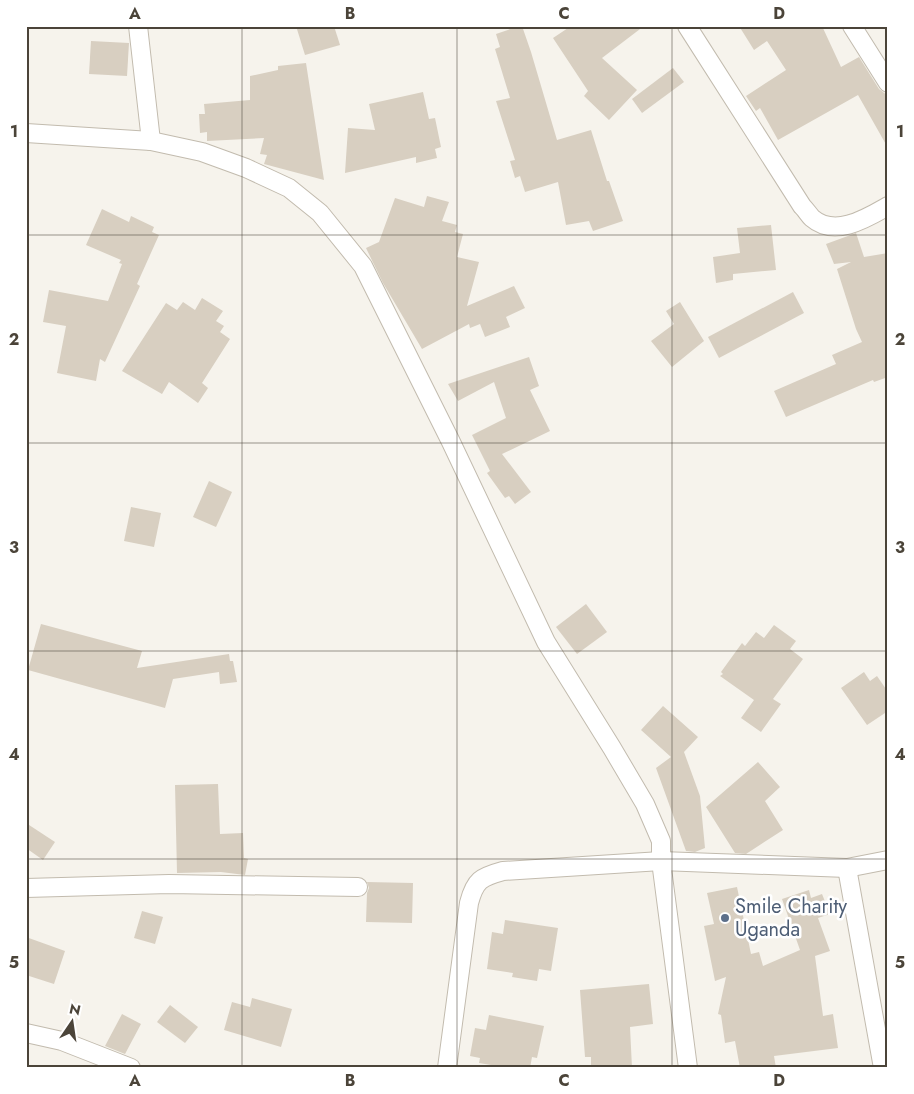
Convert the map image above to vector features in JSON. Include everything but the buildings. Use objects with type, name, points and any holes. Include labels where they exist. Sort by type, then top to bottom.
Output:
[{"type":"street","points":[[138,26],[151,141]]},
{"type":"street","points":[[686,26],[797,198],[813,219],[827,226],[843,226],[861,222],[888,206]]},
{"type":"street","points":[[852,26],[888,83]]},
{"type":"street","points":[[26,133],[151,141],[202,152],[246,168],[289,188],[320,213],[363,266],[477,496],[546,642],[645,804],[661,841],[661,861],[688,1068]]},
{"type":"street","points":[[447,1068],[469,903],[472,890],[478,881],[487,875],[503,871],[661,861],[847,868],[888,860]]},
{"type":"street","points":[[847,868],[883,1068]]},
{"type":"street","points":[[26,888],[169,884],[358,887]]},
{"type":"street","points":[[26,1033],[68,1043],[131,1068]]},
{"type":"place","name":"Smile Charity Uganda","points":[[725,918]]}]
